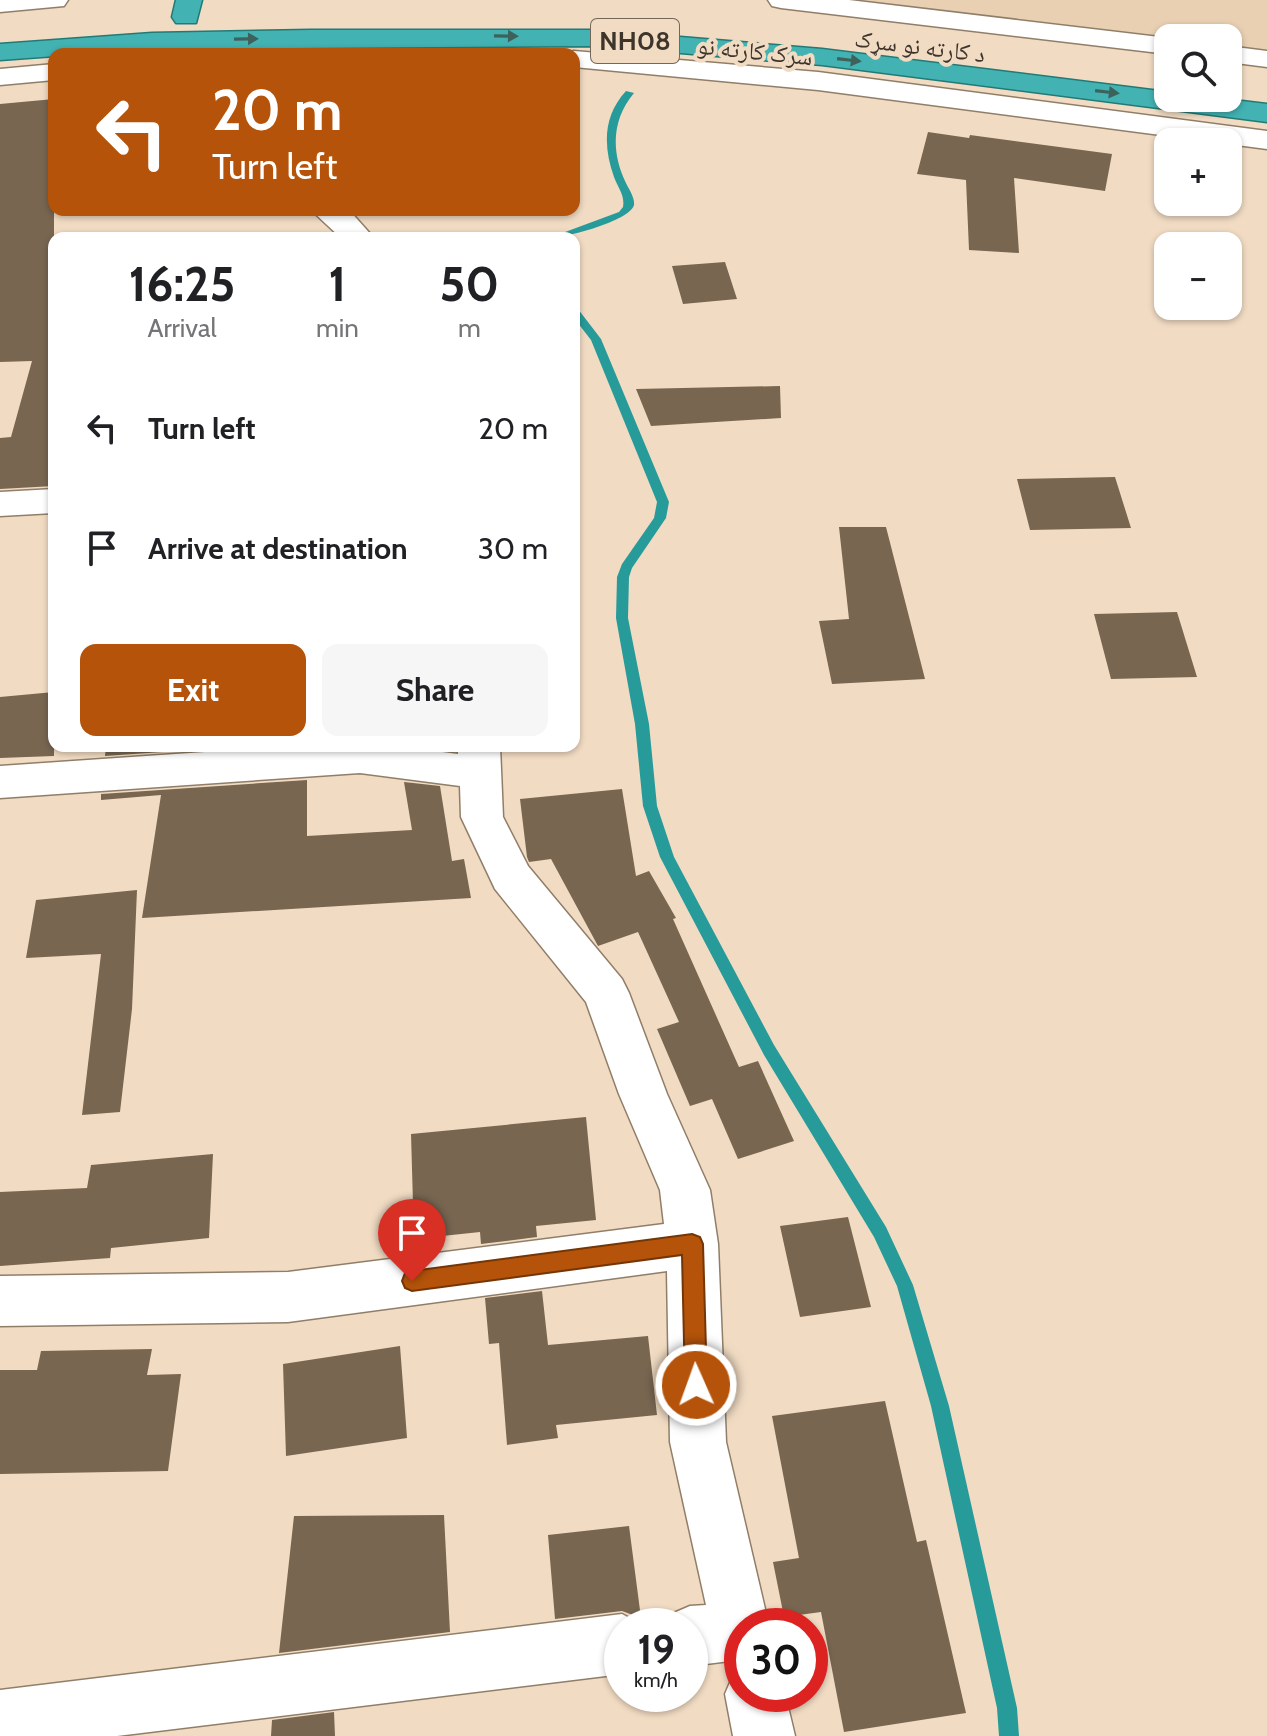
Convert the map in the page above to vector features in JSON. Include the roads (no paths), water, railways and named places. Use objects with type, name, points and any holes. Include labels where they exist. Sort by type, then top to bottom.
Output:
[{"type":"highway","points":[[0,28],[188,8],[344,12]]},
{"type":"highway","name":"د کارته نو سړک","points":[[436,12],[571,14],[712,23],[1037,72],[1154,76]]},
{"type":"highway","name":"سرک کارته نو","points":[[55,48],[152,41],[247,39],[597,38],[1037,72],[1267,113]]},
{"type":"highway","name":"سرک کارته نو","points":[[0,52],[48,49]]},
{"type":"highway","points":[[1242,87],[1267,90]]},
{"type":"street","points":[[0,4],[55,0]]},
{"type":"street","points":[[781,0],[838,3],[1154,44]]},
{"type":"street","points":[[1242,56],[1267,59]]},
{"type":"street","points":[[580,60],[818,81],[1267,140]]},
{"type":"street","points":[[0,77],[48,73]]},
{"type":"street","points":[[338,216],[353,232]]},
{"type":"street","points":[[0,504],[48,501]]},
{"type":"street","points":[[0,782],[360,757],[479,760],[482,817],[511,877],[606,993],[643,1094],[685,1190],[692,1244],[698,1442],[724,1634]]},
{"type":"street","points":[[0,1301],[288,1297],[692,1244]]},
{"type":"street","points":[[0,1720],[604,1646]]},
{"type":"street","points":[[759,1712],[764,1736]]},
{"type":"waterway","points":[[571,232],[622,214],[628,207],[628,197],[615,164],[611,131],[616,111],[629,93]]},
{"type":"waterway","points":[[580,319],[596,339],[663,502],[660,518],[626,567],[623,577],[622,618],[642,724],[650,806],[667,857],[769,1050],[880,1232],[905,1285],[940,1406],[1007,1708],[1009,1736]]}]
